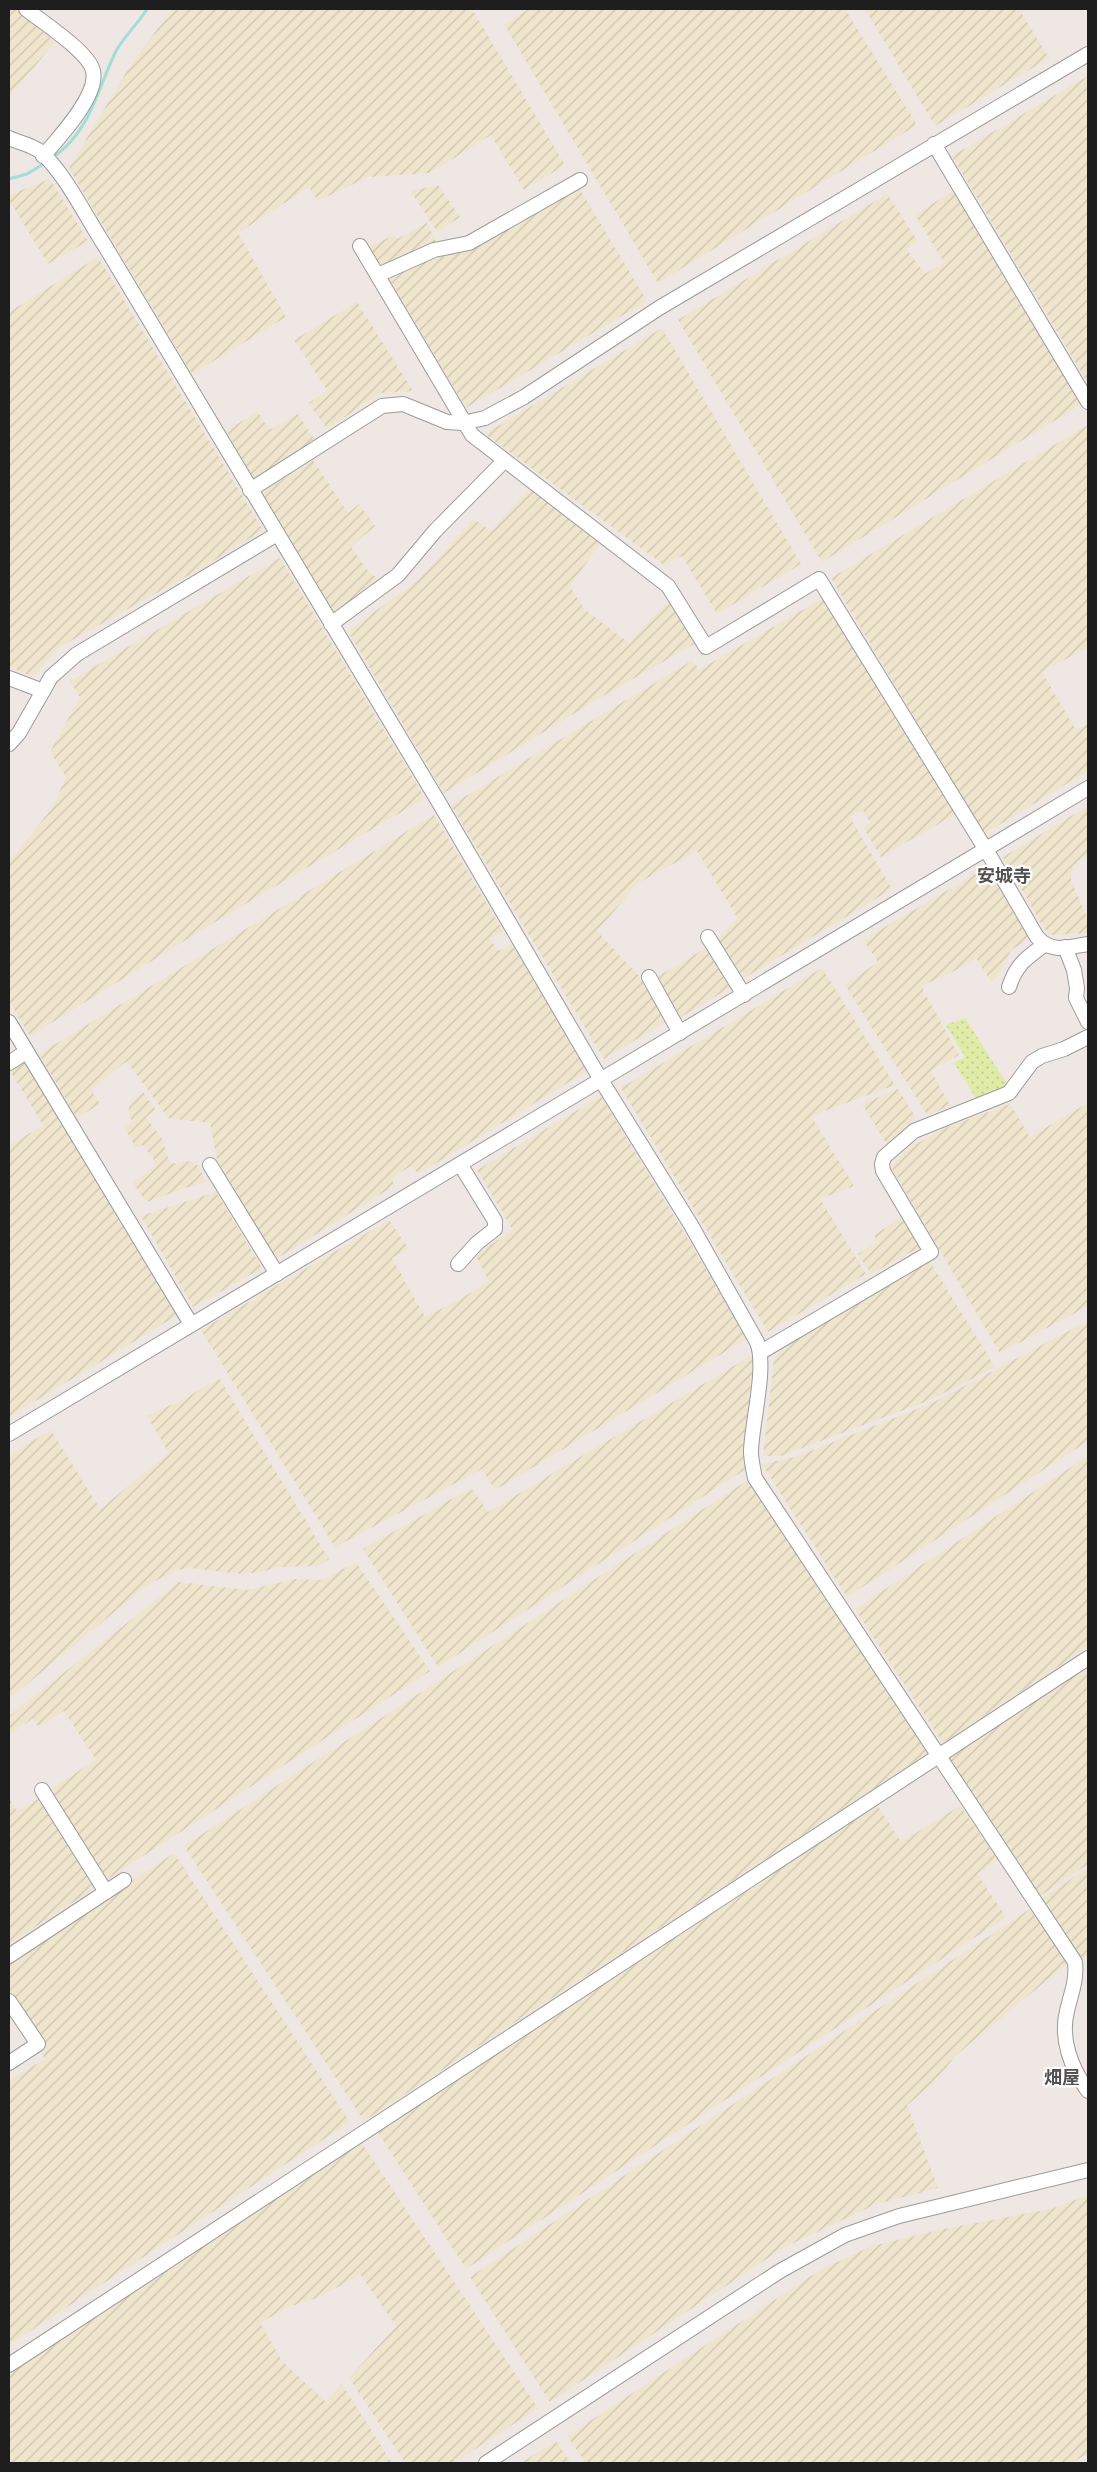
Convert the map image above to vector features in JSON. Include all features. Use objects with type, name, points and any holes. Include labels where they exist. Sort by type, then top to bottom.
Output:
[{"type":"street","points":[[26,9],[86,58],[94,72],[90,89],[82,108],[48,161]]},
{"type":"street","points":[[250,490],[382,406],[403,404],[447,422],[463,423],[485,418],[524,397],[659,308],[1088,54]]},
{"type":"street","points":[[9,138],[28,144],[48,161],[105,246],[601,1080],[691,1225],[761,1352],[751,1453],[755,1478],[1074,1962],[1076,1984],[1067,2009],[1064,2038],[1070,2060],[1088,2091]]},
{"type":"street","points":[[934,144],[1088,402]]},
{"type":"street","points":[[378,274],[434,250],[470,243],[580,180]]},
{"type":"street","points":[[360,246],[463,423],[472,434],[504,461],[668,586],[706,647],[819,579],[1044,945],[1051,948],[1088,944]]},
{"type":"street","points":[[330,624],[398,575],[435,531],[504,461]]},
{"type":"street","points":[[9,744],[19,733],[51,677],[77,654],[277,534]]},
{"type":"street","points":[[9,678],[43,691]]},
{"type":"street","points":[[9,1434],[1088,788]]},
{"type":"street","points":[[708,938],[744,994]]},
{"type":"street","points":[[1009,988],[1012,977],[1027,956],[1044,945]]},
{"type":"street","points":[[1065,947],[1074,970],[1077,988],[1076,998],[1088,1022]]},
{"type":"street","points":[[649,977],[680,1032]]},
{"type":"street","points":[[9,1022],[191,1324]]},
{"type":"street","points":[[761,1352],[931,1252],[883,1170],[884,1158],[914,1131],[1009,1093],[1032,1062],[1088,1037]]},
{"type":"street","points":[[9,1063],[26,1052]]},
{"type":"street","points":[[458,1264],[477,1243],[494,1229],[495,1221],[460,1164]]},
{"type":"street","points":[[210,1165],[277,1274]]},
{"type":"street","points":[[9,2365],[1088,1658]]},
{"type":"street","points":[[42,1790],[106,1892]]},
{"type":"street","points":[[9,1956],[124,1880]]},
{"type":"street","points":[[9,2001],[38,2044],[9,2063]]},
{"type":"street","points":[[486,2463],[780,2271],[845,2235],[899,2216],[1088,2170]]},
{"type":"shaded area","points":[[9,9],[16,9],[55,42],[9,97]]},
{"type":"shaded area","points":[[173,9],[472,9],[565,165],[524,190],[491,135],[430,173],[368,177],[318,201],[309,187],[238,233],[286,317],[192,374],[69,168],[133,61]]},
{"type":"shaded area","points":[[529,9],[845,9],[917,125],[658,283],[504,24]]},
{"type":"shaded area","points":[[865,9],[1019,9],[1049,58],[935,126]]},
{"type":"shaded area","points":[[1088,76],[1088,383],[952,156]]},
{"type":"shaded area","points":[[50,179],[88,241],[48,264],[9,200],[9,195]]},
{"type":"shaded area","points":[[438,185],[460,217],[437,232],[411,191]]},
{"type":"shaded area","points":[[579,188],[647,301],[466,408],[388,277]]},
{"type":"shaded area","points":[[954,190],[1082,404],[822,562],[678,320],[887,194],[918,241],[906,249],[925,274],[944,262],[915,215]]},
{"type":"shaded area","points":[[427,223],[438,246],[381,268],[367,248],[394,235],[397,239]]},
{"type":"shaded area","points":[[98,257],[263,530],[200,569],[56,649],[34,677],[9,667],[9,312]]},
{"type":"shaded area","points":[[357,302],[413,391],[381,393],[327,429],[309,403],[327,390],[294,340]]},
{"type":"shaded area","points":[[662,328],[801,564],[717,614],[682,556],[664,565],[485,434]]},
{"type":"shaded area","points":[[257,411],[269,430],[298,414],[316,442],[254,480],[227,431]]},
{"type":"shaded area","points":[[1088,425],[1088,647],[1042,672],[1076,730],[1088,724],[1088,771],[984,834],[831,578]]},
{"type":"shaded area","points":[[313,460],[348,513],[359,504],[375,526],[351,547],[367,570],[379,580],[334,613],[261,493]]},
{"type":"shaded area","points":[[530,487],[602,541],[570,586],[584,609],[629,643],[670,599],[696,643],[596,700],[444,793],[348,631],[418,580],[473,519],[491,531]]},
{"type":"shaded area","points":[[280,558],[425,798],[215,922],[30,1036],[9,1001],[9,862],[53,807],[66,777],[50,752],[80,697],[70,681]]},
{"type":"shaded area","points":[[825,597],[956,814],[881,857],[863,827],[870,823],[863,810],[850,817],[892,889],[744,978],[718,939],[738,919],[697,851],[638,883],[597,931],[639,976],[667,1021],[604,1059],[451,805],[693,660],[699,670]]},
{"type":"shaded area","points":[[1088,806],[1088,854],[1073,866],[1071,881],[1088,919],[1088,933],[1051,935],[1045,930],[1003,857]]},
{"type":"shaded area","points":[[434,815],[503,931],[490,939],[498,951],[512,944],[587,1071],[418,1174],[412,1165],[391,1179],[395,1185],[276,1259],[217,1160],[210,1123],[168,1118],[127,1061],[91,1090],[100,1104],[77,1118],[39,1054]]},
{"type":"shaded area","points":[[987,867],[1029,939],[1011,950],[998,976],[991,982],[976,958],[947,975],[921,986],[959,1055],[931,1071],[950,1105],[928,1116],[845,985],[878,962],[863,940]]},
{"type":"shaded area","points":[[709,946],[733,986],[681,1017],[657,977]]},
{"type":"shaded area","points":[[822,968],[895,1085],[811,1116],[854,1186],[820,1199],[866,1274],[768,1332],[621,1088]]},
{"type":"shaded area","points":[[24,1061],[178,1315],[9,1417],[9,1146],[43,1125],[10,1071]]},
{"type":"shaded area","points":[[898,1089],[916,1118],[887,1145],[862,1104]]},
{"type":"shaded area","points":[[143,1092],[156,1110],[146,1117],[162,1139],[170,1164],[191,1161],[198,1166],[206,1181],[146,1202],[133,1183],[157,1164],[143,1145],[136,1148],[124,1127],[132,1121],[128,1114],[130,1102]]},
{"type":"shaded area","points":[[601,1096],[748,1338],[495,1490],[482,1469],[335,1547],[201,1330],[389,1220],[409,1249],[392,1258],[425,1317],[462,1298],[489,1281],[475,1255],[513,1230],[477,1170]]},
{"type":"shaded area","points":[[1088,1103],[1088,1306],[1000,1353],[891,1167],[907,1149],[948,1127],[1010,1104],[1030,1137]]},
{"type":"shaded area","points":[[216,1192],[262,1268],[193,1307],[141,1216]]},
{"type":"shaded area","points":[[904,1216],[922,1246],[871,1274],[858,1254],[878,1242],[874,1235]]},
{"type":"shaded area","points":[[929,1260],[995,1367],[930,1400],[781,1456],[763,1456],[774,1360],[778,1353],[788,1343]]},
{"type":"shaded area","points":[[1088,1321],[1088,1441],[847,1597],[762,1464],[795,1457],[932,1403]]},
{"type":"shaded area","points":[[754,1354],[746,1469],[438,1667],[363,1549],[471,1488],[488,1512]]},
{"type":"shaded area","points":[[219,1378],[329,1559],[317,1566],[277,1567],[262,1572],[241,1574],[190,1568],[177,1570],[147,1585],[9,1699],[9,1455],[51,1430],[100,1509],[169,1453],[147,1416],[186,1398]]},
{"type":"shaded area","points":[[1088,1456],[1088,1647],[943,1743],[855,1609]]},
{"type":"shaded area","points":[[748,1480],[928,1753],[364,2121],[184,1846]]},
{"type":"shaded area","points":[[356,1562],[430,1671],[106,1880],[48,1790],[96,1760],[64,1711],[39,1727],[32,1719],[9,1735],[9,1716],[179,1582],[247,1590],[295,1579],[322,1580]]},
{"type":"shaded area","points":[[1088,1667],[1088,1864],[1040,1896],[949,1758]]},
{"type":"shaded area","points":[[9,1798],[17,1811],[40,1798],[98,1886],[9,1944]]},
{"type":"shaded area","points":[[877,1805],[901,1842],[960,1806],[998,1859],[977,1874],[1006,1917],[466,2269],[377,2131]]},
{"type":"shaded area","points":[[174,1853],[350,2122],[9,2345],[9,2080],[45,2059],[40,2051],[47,2046],[9,1989],[9,1962]]},
{"type":"shaded area","points":[[1088,1868],[1088,1955],[1082,1958],[1042,1898]]},
{"type":"shaded area","points":[[1030,1909],[1068,1963],[956,2055],[933,2084],[907,2105],[938,2188],[877,2204],[785,2247],[550,2402],[470,2277]]},
{"type":"shaded area","points":[[361,2142],[538,2408],[454,2463],[405,2463],[349,2378],[396,2326],[361,2275],[317,2298],[288,2307],[260,2323],[282,2361],[326,2402],[342,2384],[392,2463],[9,2463],[9,2371]]},
{"type":"shaded area","points":[[1088,2195],[1088,2453],[1072,2463],[586,2463],[567,2436],[822,2269],[872,2246],[939,2230],[1054,2208]]},
{"type":"shaded area","points":[[556,2441],[571,2463],[521,2463]]},
{"type":"green space","points":[[965,1018],[1009,1087],[978,1101],[954,1063],[965,1057],[946,1025]]},
{"type":"waterway","points":[[52,158],[75,137],[91,111],[115,53],[147,9]]},
{"type":"waterway","points":[[9,179],[27,174],[45,163]]},
{"type":"district","name":"安城寺","points":[[1004,876]]},
{"type":"district","name":"畑屋","points":[[1062,2078]]}]
